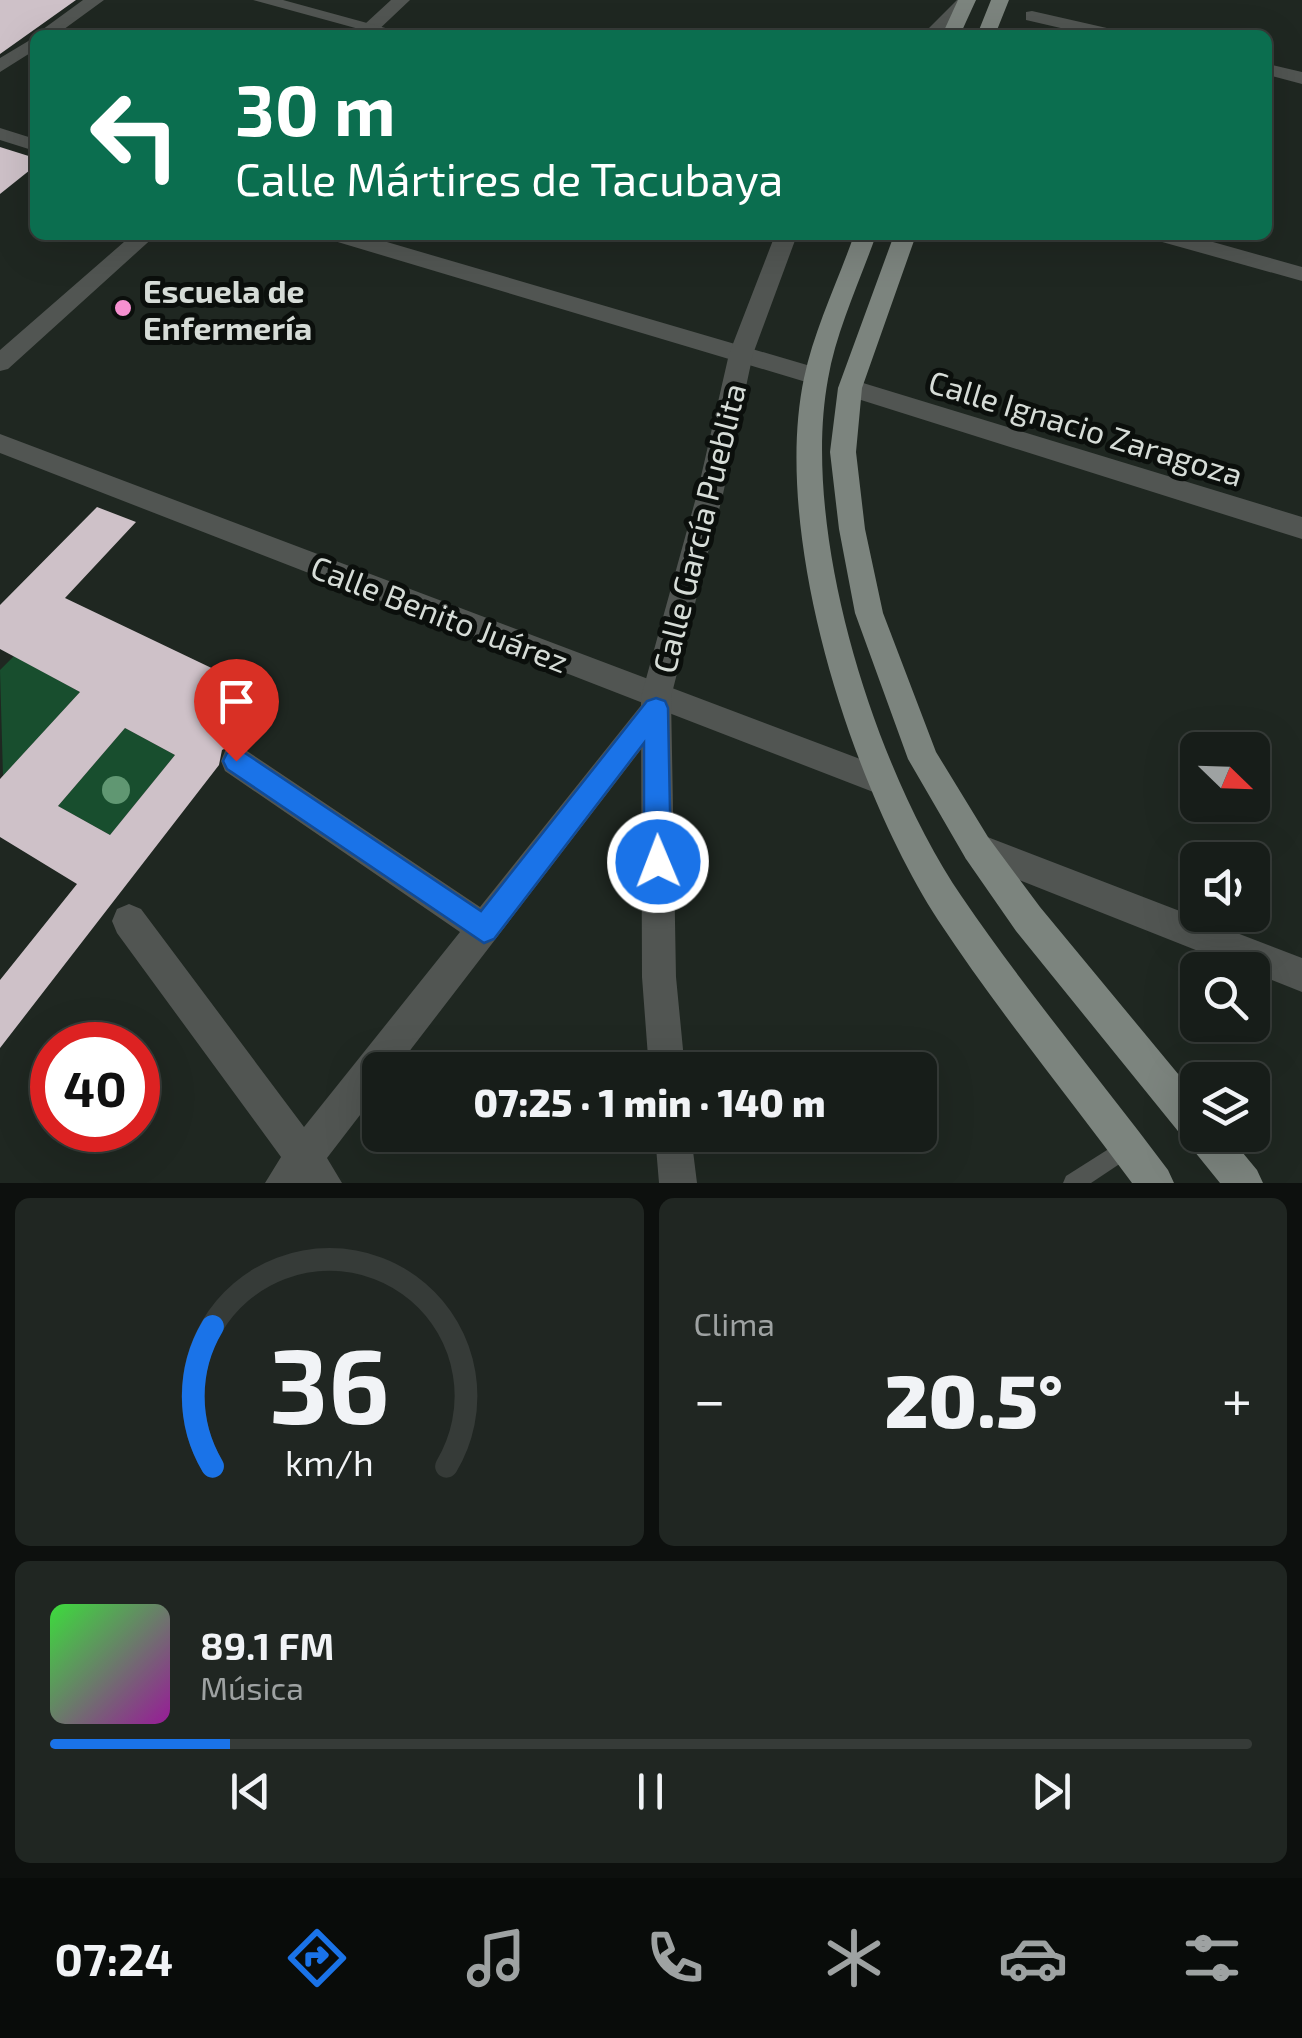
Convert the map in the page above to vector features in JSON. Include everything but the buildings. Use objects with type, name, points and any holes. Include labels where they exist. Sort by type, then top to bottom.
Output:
[{"type":"main road","points":[[953,30],[967,0]]},
{"type":"main road","points":[[988,30],[1000,0]]},
{"type":"main road","points":[[863,240],[816,376],[808,443],[812,526],[830,617],[881,781],[949,907],[1155,1183]]},
{"type":"main road","points":[[903,240],[850,388],[843,452],[852,530],[869,613],[923,759],[977,848],[1028,919],[1180,1106]]},
{"type":"main road","points":[[1218,1152],[1244,1183]]},
{"type":"street","points":[[51,30],[94,0]]},
{"type":"street","points":[[262,0],[364,30]]},
{"type":"street","points":[[368,30],[401,0]]},
{"type":"street","points":[[936,30],[967,0]]},
{"type":"street","points":[[1036,8],[1100,30]]},
{"type":"street","points":[[0,66],[30,45]]},
{"type":"street","points":[[1272,71],[1302,78]]},
{"type":"street","points":[[0,134],[30,143]]},
{"type":"street","points":[[0,363],[139,240]]},
{"type":"street","points":[[355,240],[816,376]]},
{"type":"street","name":"Calle García Pueblita","points":[[665,1052],[658,977],[656,703],[710,494],[740,354],[784,240]]},
{"type":"street","points":[[1181,240],[1302,274]]},
{"type":"street","name":"Calle Ignacio Zaragoza","points":[[850,388],[1302,528]]},
{"type":"street","name":"Calle Benito Juárez","points":[[0,443],[656,703],[881,781]]},
{"type":"street","points":[[129,920],[304,1175],[656,703]]},
{"type":"street","points":[[236,761],[484,929]]},
{"type":"street","points":[[977,848],[1302,975]]},
{"type":"street","points":[[675,1152],[678,1183]]},
{"type":"lane","points":[[1073,1183],[1126,1148]]},
{"type":"green space","points":[[14,656],[80,692],[3,776],[0,670]]},
{"type":"green space","points":[[125,728],[175,755],[110,835],[58,806]]},
{"type":"place","name":"Escuela de Enfermería","points":[[123,308]]},
{"type":"route","points":[[236,761],[484,929],[656,708],[658,862]]}]
